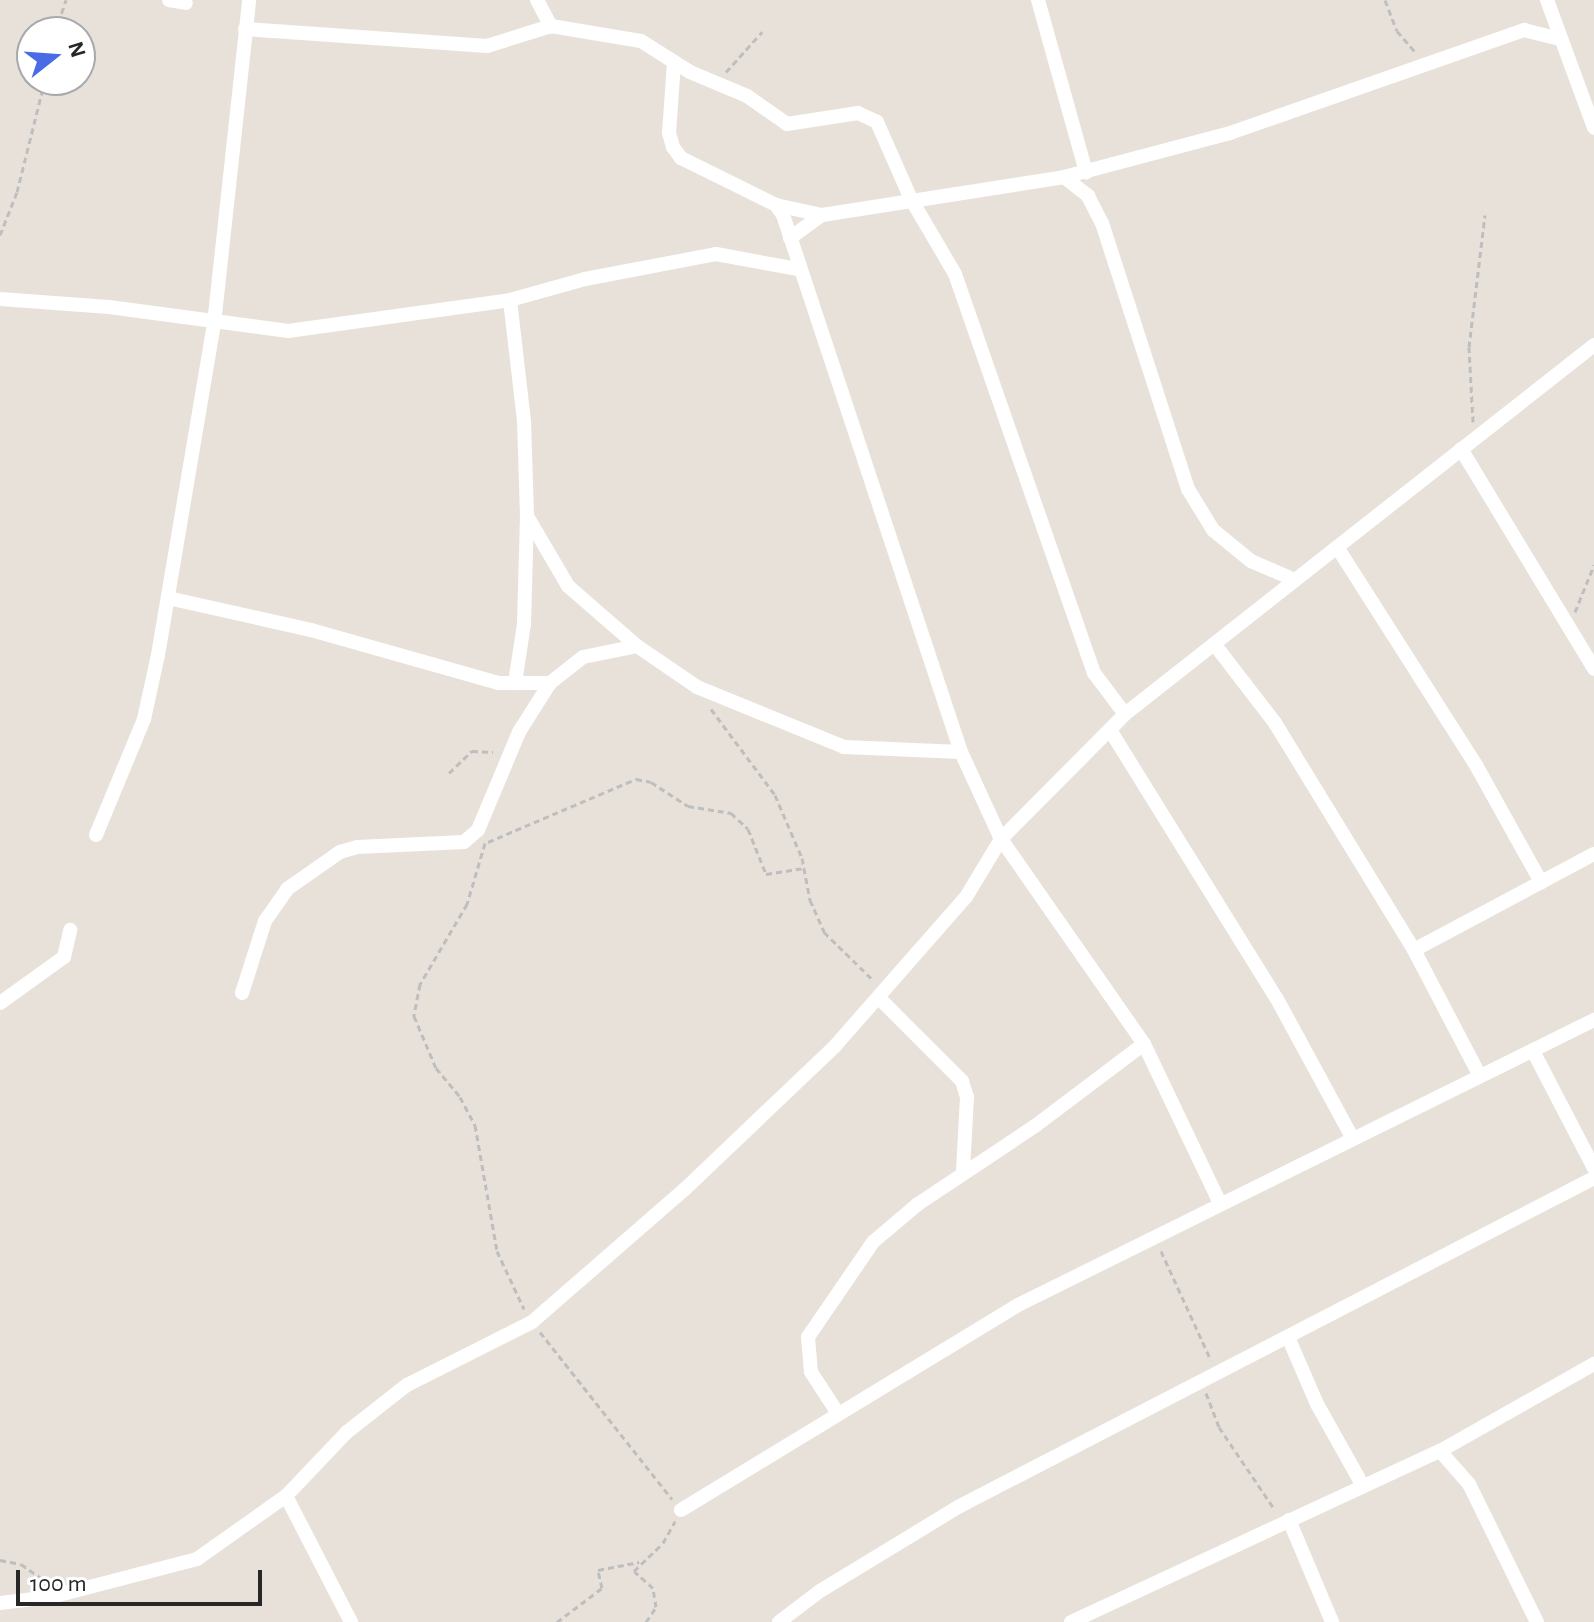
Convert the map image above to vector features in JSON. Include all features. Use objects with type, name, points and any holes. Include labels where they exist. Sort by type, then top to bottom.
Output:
[{"type":"street","points":[[169,0],[186,3]]},
{"type":"street","points":[[96,835],[144,719],[168,598],[214,324],[249,0]]},
{"type":"street","points":[[537,0],[551,26]]},
{"type":"street","points":[[1038,0],[1086,172]]},
{"type":"street","points":[[1547,0],[1594,128]]},
{"type":"street","points":[[245,29],[474,46],[551,26],[641,41],[674,62],[718,81],[787,124],[869,115],[877,122],[911,199],[955,274],[1094,673],[1125,714]]},
{"type":"street","points":[[674,62],[669,133],[673,147],[681,158],[776,205],[822,215],[1086,172],[1230,133],[1427,61],[1524,30],[1560,39]]},
{"type":"street","points":[[1064,177],[1088,196],[1102,223],[1188,489],[1213,530],[1251,561],[1295,580]]},
{"type":"street","points":[[776,205],[790,238],[797,269],[961,752],[1001,839],[1144,1044],[1220,1203]]},
{"type":"street","points":[[790,238],[822,215]]},
{"type":"street","points":[[0,299],[109,307],[214,324],[288,331],[510,300],[585,279],[716,254],[797,269]]},
{"type":"street","points":[[510,300],[524,421],[527,516],[524,624],[515,683]]},
{"type":"street","points":[[0,1603],[65,1594],[197,1559],[286,1496],[347,1432],[407,1385],[532,1322],[685,1189],[882,995],[966,897],[1001,839],[1125,714],[1461,449],[1473,436],[1594,345]]},
{"type":"street","points":[[1461,449],[1594,669]]},
{"type":"street","points":[[527,516],[568,586],[637,646],[697,687],[844,747],[961,752]]},
{"type":"street","points":[[1337,547],[1477,767],[1541,882]]},
{"type":"street","points":[[168,598],[311,630],[470,676],[515,683],[550,683]]},
{"type":"street","points":[[1215,645],[1275,723],[1414,950],[1480,1076]]},
{"type":"street","points":[[242,993],[265,921],[287,889],[311,870],[357,847],[446,846],[482,837],[508,757],[550,683],[583,657],[637,646]]},
{"type":"street","points":[[1110,730],[1277,999],[1353,1139]]},
{"type":"street","points":[[1414,950],[1594,854]]},
{"type":"street","points":[[0,1003],[64,957],[70,930]]},
{"type":"street","points":[[882,995],[962,1081],[967,1097],[963,1171]]},
{"type":"street","points":[[681,1510],[837,1412],[933,1360],[1018,1305],[1594,1020]]},
{"type":"street","points":[[837,1412],[806,1354],[818,1317],[873,1242],[963,1171],[1035,1126],[1144,1044]]},
{"type":"street","points":[[1533,1051],[1594,1168]]},
{"type":"street","points":[[779,1622],[820,1591],[958,1507],[1216,1370],[1288,1337],[1594,1178]]},
{"type":"street","points":[[1288,1337],[1317,1404],[1363,1486]]},
{"type":"street","points":[[1071,1622],[1440,1451],[1594,1364]]},
{"type":"street","points":[[1440,1451],[1475,1494],[1537,1622]]},
{"type":"street","points":[[286,1496],[351,1622]]},
{"type":"street","points":[[1286,1521],[1332,1622]]},
{"type":"path","points":[[1385,0],[1397,31],[1427,61]]},
{"type":"path","points":[[718,81],[762,32]]},
{"type":"path","points":[[0,235],[17,192],[41,96]]},
{"type":"path","points":[[1473,436],[1469,347],[1485,215]]},
{"type":"path","points":[[1568,630],[1594,565]]},
{"type":"path","points":[[697,687],[729,736],[763,773],[803,868],[824,932],[882,995]]},
{"type":"path","points":[[449,773],[477,749],[508,757]]},
{"type":"path","points":[[646,1622],[656,1607],[653,1588],[634,1571],[639,1562],[668,1536],[681,1510],[532,1322],[497,1251],[475,1125],[460,1097],[436,1068],[414,1016],[420,984],[467,904],[482,837],[636,779],[651,782],[688,806],[731,813],[748,829],[766,874],[803,868]]},
{"type":"path","points":[[1154,1237],[1216,1370]]},
{"type":"path","points":[[1201,1379],[1223,1434],[1286,1521]]},
{"type":"path","points":[[0,1560],[21,1564],[65,1594]]},
{"type":"path","points":[[557,1622],[602,1588],[598,1570],[639,1562]]}]
